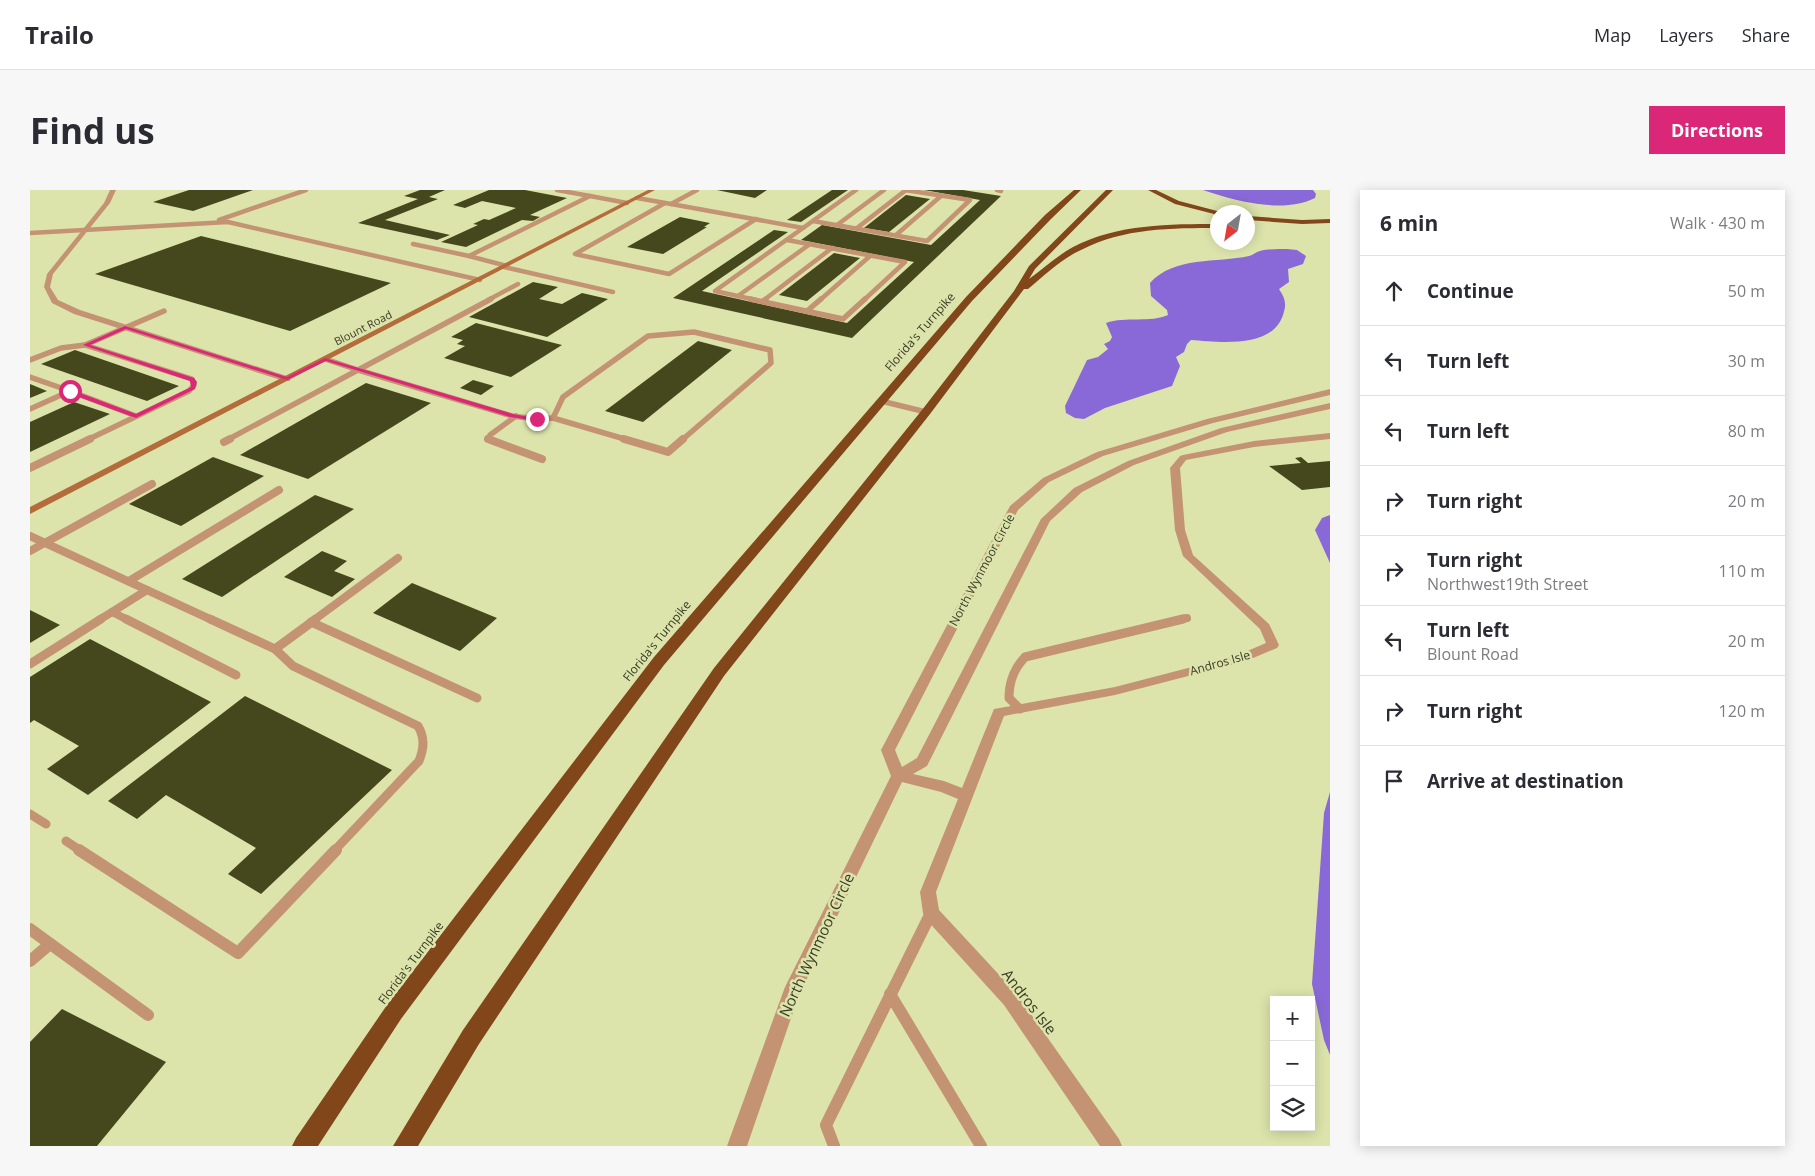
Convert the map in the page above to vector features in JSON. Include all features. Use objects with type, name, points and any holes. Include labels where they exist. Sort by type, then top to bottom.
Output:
[{"type":"highway","name":"Florida's Turnpike","points":[[304,1146],[394,1012],[659,662],[970,299],[1048,216],[1078,190]]},
{"type":"highway","points":[[405,1146],[471,1037],[719,672],[926,412],[1018,292],[1032,268],[1110,190]]},
{"type":"highway","points":[[1151,190],[1177,203],[1210,211]]},
{"type":"highway","points":[[1048,216],[1059,197]]},
{"type":"highway","points":[[1255,219],[1302,222],[1330,220]]},
{"type":"highway","points":[[1018,292],[1078,248],[1107,237],[1159,229],[1210,226]]},
{"type":"highway","points":[[1255,226],[1330,226]]},
{"type":"street","points":[[113,190],[111,197],[87,230],[50,274],[47,282],[49,294],[69,309],[287,379]]},
{"type":"street","name":"Blount Road","points":[[30,511],[652,190]]},
{"type":"street","name":"North Wynmoor Circle","points":[[737,1146],[792,993],[898,776],[888,750],[1014,508],[1046,480],[1100,454],[1210,421],[1330,392]]},
{"type":"street","points":[[898,776],[922,762],[1046,519],[1078,490],[1131,464],[1224,430],[1330,406]]},
{"type":"street","points":[[1210,421],[1246,445]]},
{"type":"street","name":"Andros Isle","points":[[1112,1146],[1010,999],[931,913],[928,892],[999,712],[1115,692],[1242,658],[1273,645],[1265,627],[1188,556],[1180,530],[1175,468],[1183,458],[1246,445],[1330,436]]},
{"type":"street","points":[[898,776],[966,796]]},
{"type":"lane","points":[[212,223],[306,190]]},
{"type":"lane","points":[[557,190],[626,203]]},
{"type":"lane","points":[[671,204],[697,190]]},
{"type":"lane","points":[[787,240],[905,262],[843,319],[715,291],[856,190]]},
{"type":"lane","points":[[837,225],[884,190]]},
{"type":"lane","points":[[813,221],[926,240],[970,200],[905,190],[857,228]]},
{"type":"lane","points":[[997,190],[1001,191]]},
{"type":"lane","points":[[469,256],[530,223],[590,196]]},
{"type":"lane","points":[[896,235],[941,196]]},
{"type":"lane","points":[[637,198],[803,228]]},
{"type":"lane","points":[[665,203],[575,254],[669,274],[756,219]]},
{"type":"lane","points":[[538,217],[551,215]]},
{"type":"lane","points":[[30,233],[228,222],[480,280]]},
{"type":"lane","points":[[413,244],[614,292]]},
{"type":"lane","points":[[738,296],[810,244]]},
{"type":"lane","points":[[763,301],[832,248]]},
{"type":"lane","points":[[807,311],[870,256]]},
{"type":"lane","points":[[224,442],[518,284]]},
{"type":"lane","points":[[30,360],[61,348],[85,345],[164,311]]},
{"type":"lane","points":[[325,360],[516,416],[537,419],[553,418],[668,452],[771,363],[770,350],[694,332],[648,336],[563,397],[553,418]]},
{"type":"lane","points":[[30,468],[194,388],[192,380],[85,345]]},
{"type":"lane","points":[[30,377],[136,416]]},
{"type":"lane","points":[[30,409],[70,391]]},
{"type":"lane","points":[[881,401],[926,412]]},
{"type":"lane","points":[[516,416],[490,436],[488,440],[542,459]]},
{"type":"lane","points":[[30,551],[152,484]]},
{"type":"lane","points":[[129,582],[279,490]]},
{"type":"lane","points":[[30,536],[275,649],[293,666],[418,726],[424,735],[425,744],[419,761],[238,953],[66,841]]},
{"type":"lane","points":[[275,649],[398,558]]},
{"type":"lane","points":[[30,664],[148,590]]},
{"type":"lane","points":[[112,612],[236,675]]},
{"type":"lane","points":[[1020,708],[1009,698],[1009,686],[1011,674],[1025,657],[1187,618]]},
{"type":"lane","points":[[311,622],[477,698]]},
{"type":"lane","points":[[30,814],[46,824]]},
{"type":"lane","points":[[834,1146],[826,1125],[931,913]]},
{"type":"lane","points":[[30,929],[148,1015]]},
{"type":"lane","points":[[30,961],[50,944]]},
{"type":"lane","points":[[890,994],[981,1146]]},
{"type":"shaded area","points":[[1203,190],[1313,190],[1316,194],[1315,198],[1302,203],[1274,205],[1244,202]]},
{"type":"shaded area","points":[[1297,250],[1306,256],[1303,264],[1288,269],[1289,282],[1279,289],[1285,301],[1283,315],[1277,326],[1268,334],[1243,341],[1216,342],[1191,340],[1184,352],[1176,357],[1180,366],[1172,386],[1105,408],[1084,419],[1075,418],[1066,413],[1065,406],[1087,360],[1098,357],[1108,349],[1104,344],[1110,341],[1112,337],[1106,323],[1121,320],[1154,319],[1168,315],[1167,310],[1151,296],[1150,283],[1160,274],[1183,264],[1249,256],[1259,251]]},
{"type":"shaded area","points":[[1330,515],[1330,563],[1315,530],[1322,518]]},
{"type":"shaded area","points":[[1330,792],[1330,1055],[1324,1040],[1312,984],[1324,813]]},
{"type":"building","points":[[189,190],[253,190],[193,211],[153,202]]},
{"type":"building","points":[[420,190],[445,190],[429,197],[438,199],[385,220],[450,235],[437,240],[358,223],[418,199],[404,196]]},
{"type":"building","points":[[489,190],[525,190],[567,198],[530,215],[540,217],[533,221],[522,220],[466,247],[441,242],[478,225],[473,224],[484,219],[489,220],[516,208],[482,201],[465,208],[453,205]]},
{"type":"building","points":[[717,190],[767,190],[755,198]]},
{"type":"building","points":[[832,190],[848,190],[801,222],[787,220]]},
{"type":"building","points":[[924,190],[963,190],[1001,196],[852,338],[673,298],[774,230],[788,232],[702,291],[847,323],[914,262],[801,240],[822,225],[931,245],[980,200]]},
{"type":"building","points":[[906,195],[930,199],[889,232],[864,228]]},
{"type":"building","points":[[680,217],[710,223],[704,227],[707,227],[663,254],[627,247]]},
{"type":"building","points":[[201,236],[391,283],[290,331],[95,274]]},
{"type":"building","points":[[834,253],[860,258],[807,301],[779,295]]},
{"type":"building","points":[[533,282],[558,287],[539,299],[562,304],[582,293],[608,299],[547,337],[469,317]]},
{"type":"building","points":[[476,323],[562,345],[511,377],[444,358],[465,346],[457,344],[463,340],[451,337]]},
{"type":"building","points":[[698,341],[732,350],[643,422],[605,411]]},
{"type":"building","points":[[75,350],[179,386],[147,401],[41,364]]},
{"type":"building","points":[[473,380],[494,386],[481,395],[460,388]]},
{"type":"building","points":[[366,383],[431,403],[308,479],[240,455]]},
{"type":"building","points":[[30,384],[47,391],[30,398]]},
{"type":"building","points":[[74,402],[110,414],[30,452],[30,422]]},
{"type":"building","points":[[213,457],[264,476],[181,526],[129,504]]},
{"type":"building","points":[[1301,457],[1308,463],[1330,461],[1330,487],[1302,490],[1269,466],[1301,463],[1295,458]]},
{"type":"building","points":[[315,495],[354,509],[222,597],[182,579]]},
{"type":"building","points":[[322,551],[347,561],[334,571],[355,579],[332,597],[284,577]]},
{"type":"building","points":[[412,583],[497,618],[460,651],[373,613]]},
{"type":"building","points":[[30,610],[60,625],[30,643]]},
{"type":"building","points":[[90,639],[211,702],[88,795],[47,769],[79,746],[34,720],[30,723],[30,677]]},
{"type":"building","points":[[245,696],[392,770],[261,894],[228,874],[256,848],[166,795],[137,819],[108,801]]},
{"type":"building","points":[[62,1009],[166,1062],[97,1146],[30,1146],[30,1042]]},
{"type":"route","points":[[70,391],[136,416],[194,388],[192,380],[85,345],[125,327],[287,379],[325,360],[512,416],[537,419]]}]
